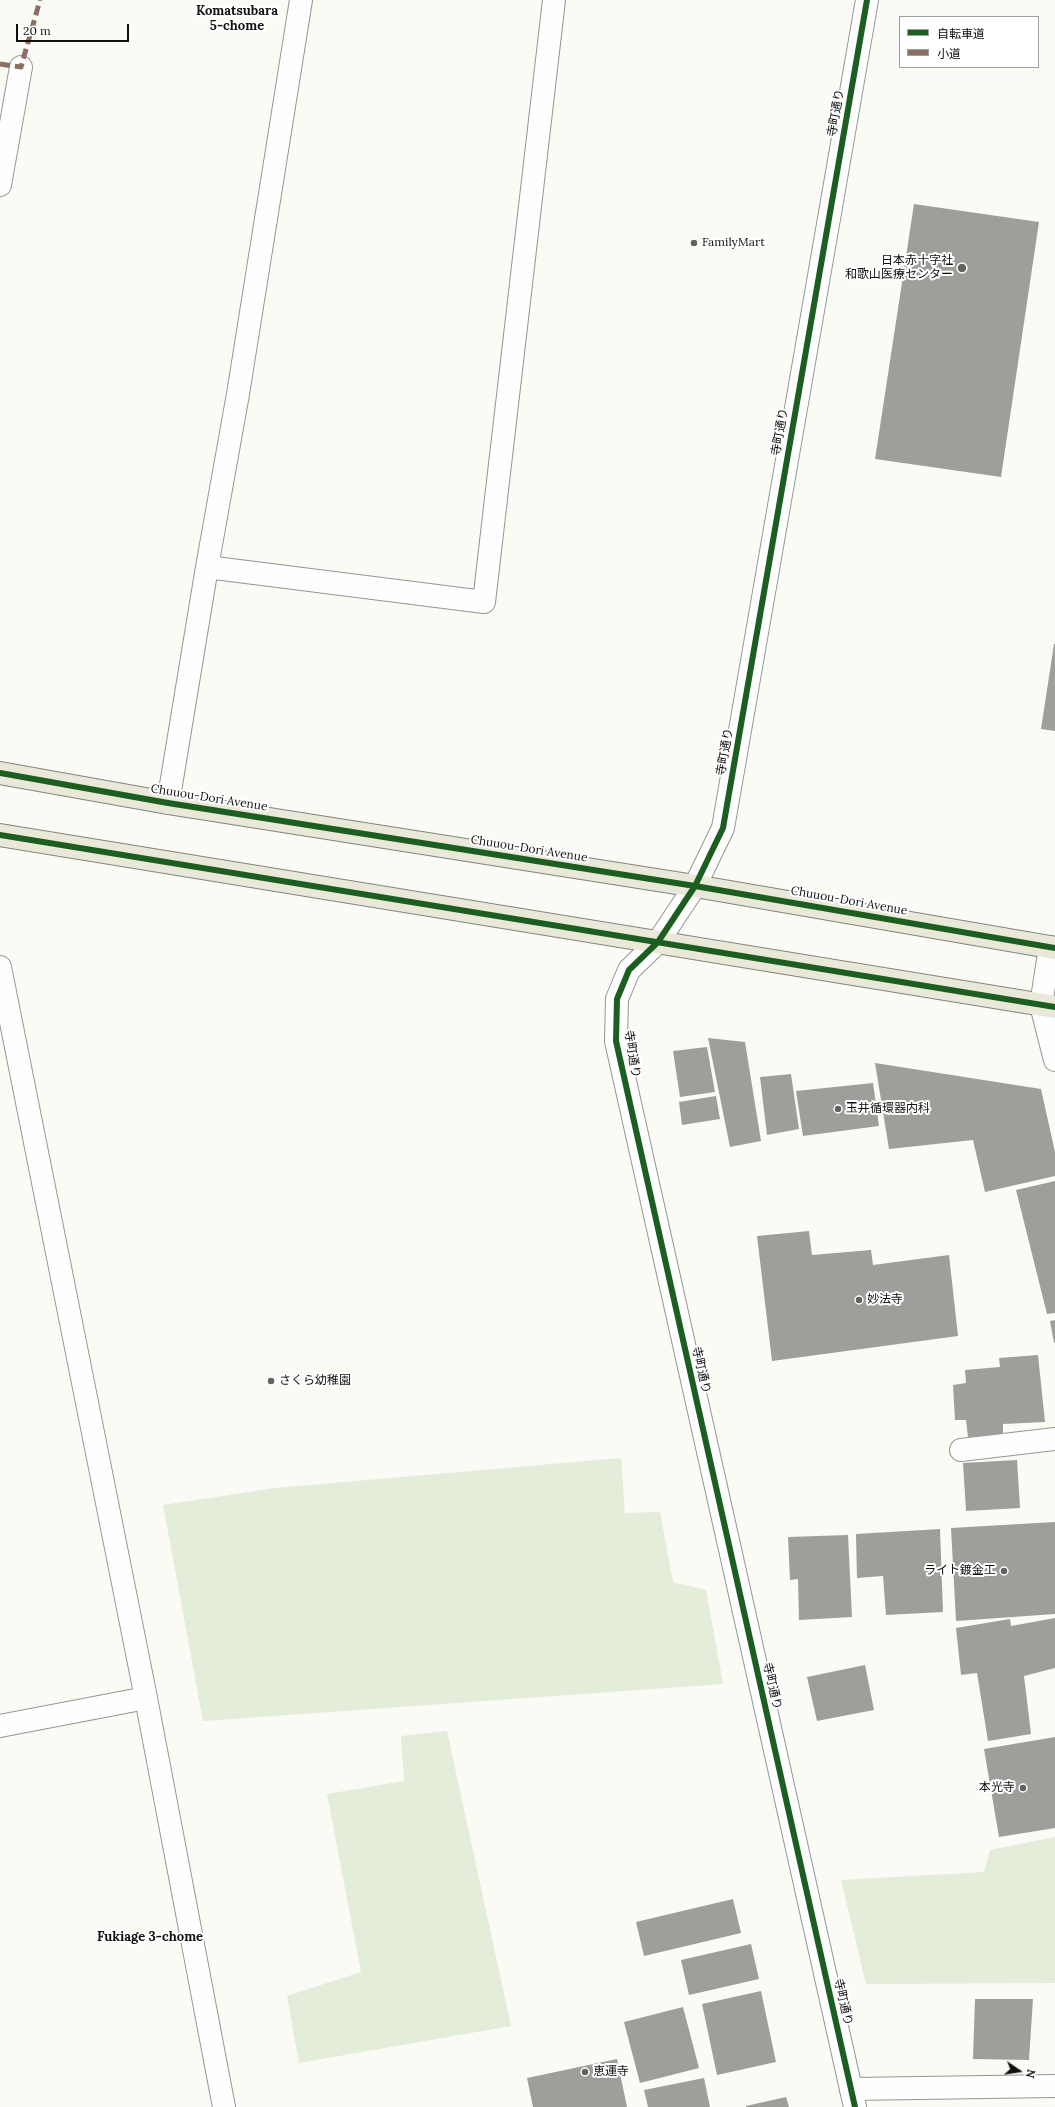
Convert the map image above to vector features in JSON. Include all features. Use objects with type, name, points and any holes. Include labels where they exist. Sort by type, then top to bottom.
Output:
[{"type":"highway","name":"Chuuou-Dori Avenue","points":[[0,773],[168,803],[695,886],[1053,948]]},
{"type":"highway","points":[[0,834],[1048,1006]]},
{"type":"street","points":[[168,803],[238,394],[301,0]]},
{"type":"street","points":[[208,567],[484,602],[554,0]]},
{"type":"street","name":"寺町通り","points":[[853,2098],[616,1041],[617,999],[629,970],[658,942],[695,886],[723,828],[867,0]]},
{"type":"street","points":[[0,185],[21,67]]},
{"type":"street","points":[[1053,948],[1048,1006],[1055,1060]]},
{"type":"street","points":[[0,967],[146,1698],[224,2107]]},
{"type":"street","points":[[961,1450],[1055,1439]]},
{"type":"street","points":[[0,1726],[146,1698]]},
{"type":"street","points":[[853,2098],[1055,2086]]},
{"type":"green space","points":[[621,1458],[625,1513],[660,1512],[673,1582],[706,1590],[723,1684],[203,1721],[163,1505],[275,1488]]},
{"type":"green space","points":[[447,1731],[511,2026],[299,2063],[287,1996],[361,1972],[327,1794],[404,1781],[401,1736]]},
{"type":"green space","points":[[1055,1837],[1055,1983],[866,1984],[841,1880],[984,1872],[990,1850]]},
{"type":"building","points":[[914,204],[1039,222],[1001,477],[875,459]]},
{"type":"building","points":[[1055,644],[1055,731],[1041,729]]},
{"type":"building","points":[[708,1038],[745,1042],[761,1141],[730,1147]]},
{"type":"building","points":[[707,1047],[715,1092],[680,1097],[673,1051]]},
{"type":"building","points":[[875,1063],[1041,1089],[1055,1152],[1055,1176],[985,1192],[973,1140],[889,1149]]},
{"type":"building","points":[[791,1074],[799,1129],[767,1135],[760,1077]]},
{"type":"building","name":"玉井循環器内科","points":[[873,1083],[879,1126],[803,1136],[796,1091]]},
{"type":"building","points":[[716,1096],[720,1119],[682,1125],[679,1102]]},
{"type":"building","points":[[1055,1181],[1055,1313],[1047,1314],[1016,1190]]},
{"type":"building","name":"妙法寺","points":[[809,1231],[812,1255],[871,1250],[873,1265],[949,1255],[958,1336],[772,1361],[757,1236]]},
{"type":"building","points":[[1055,1320],[1055,1342],[1054,1343],[1050,1321]]},
{"type":"building","points":[[1038,1355],[1045,1422],[1003,1424],[1003,1434],[968,1437],[966,1420],[955,1420],[953,1385],[966,1383],[965,1370],[1000,1367],[999,1358]]},
{"type":"building","points":[[1017,1460],[1020,1508],[966,1511],[963,1463]]},
{"type":"building","name":"ライト鍍金工","points":[[1055,1522],[1055,1614],[956,1621],[951,1528]]},
{"type":"building","points":[[940,1529],[943,1612],[886,1615],[883,1576],[857,1578],[856,1534]]},
{"type":"building","points":[[848,1535],[852,1617],[799,1620],[798,1579],[790,1580],[788,1537]]},
{"type":"building","points":[[1055,1618],[1055,1668],[1024,1676],[1031,1734],[988,1741],[977,1673],[961,1675],[956,1628],[1010,1619],[1011,1626]]},
{"type":"building","points":[[865,1665],[874,1710],[817,1721],[807,1677]]},
{"type":"building","name":"本光寺","points":[[1055,1737],[1055,1828],[999,1837],[984,1749]]},
{"type":"building","points":[[733,1899],[741,1933],[644,1956],[636,1922]]},
{"type":"building","points":[[751,1944],[759,1979],[689,1995],[681,1960]]},
{"type":"building","points":[[761,1991],[776,2062],[717,2075],[702,2004]]},
{"type":"building","points":[[975,1999],[1033,1999],[1029,2060],[973,2059]]},
{"type":"building","points":[[683,2007],[699,2068],[640,2083],[624,2022]]},
{"type":"building","points":[[617,2059],[627,2107],[533,2107],[527,2078]]},
{"type":"building","points":[[704,2078],[710,2107],[648,2107],[644,2090]]},
{"type":"building","points":[[786,2097],[789,2107],[746,2107],[746,2106]]},
{"type":"marked path","points":[[0,64],[21,67],[40,0]]},
{"type":"cycle path","points":[[855,2107],[616,1041],[617,999],[629,970],[658,942],[695,886],[723,828],[867,0]]},
{"type":"cycle path","points":[[0,773],[168,803],[695,886],[1055,948]]},
{"type":"cycle path","points":[[0,835],[1055,1007]]},
{"type":"place","name":"FamilyMart","points":[[694,243]]},
{"type":"place","name":"日本赤十字社 和歌山医療センター","points":[[962,268]]},
{"type":"place","name":"玉井循環器内科","points":[[838,1109]]},
{"type":"place","name":"妙法寺","points":[[859,1300]]},
{"type":"place","name":"さくら幼稚園","points":[[271,1381]]},
{"type":"place","name":"ライト鍍金工","points":[[1004,1571]]},
{"type":"place","name":"本光寺","points":[[1023,1788]]},
{"type":"place","name":"恵運寺","points":[[585,2072]]},
{"type":"district","name":"Komatsubara 5-chome","points":[[237,18]]},
{"type":"district","name":"Fukiage 3-chome","points":[[150,1937]]}]
